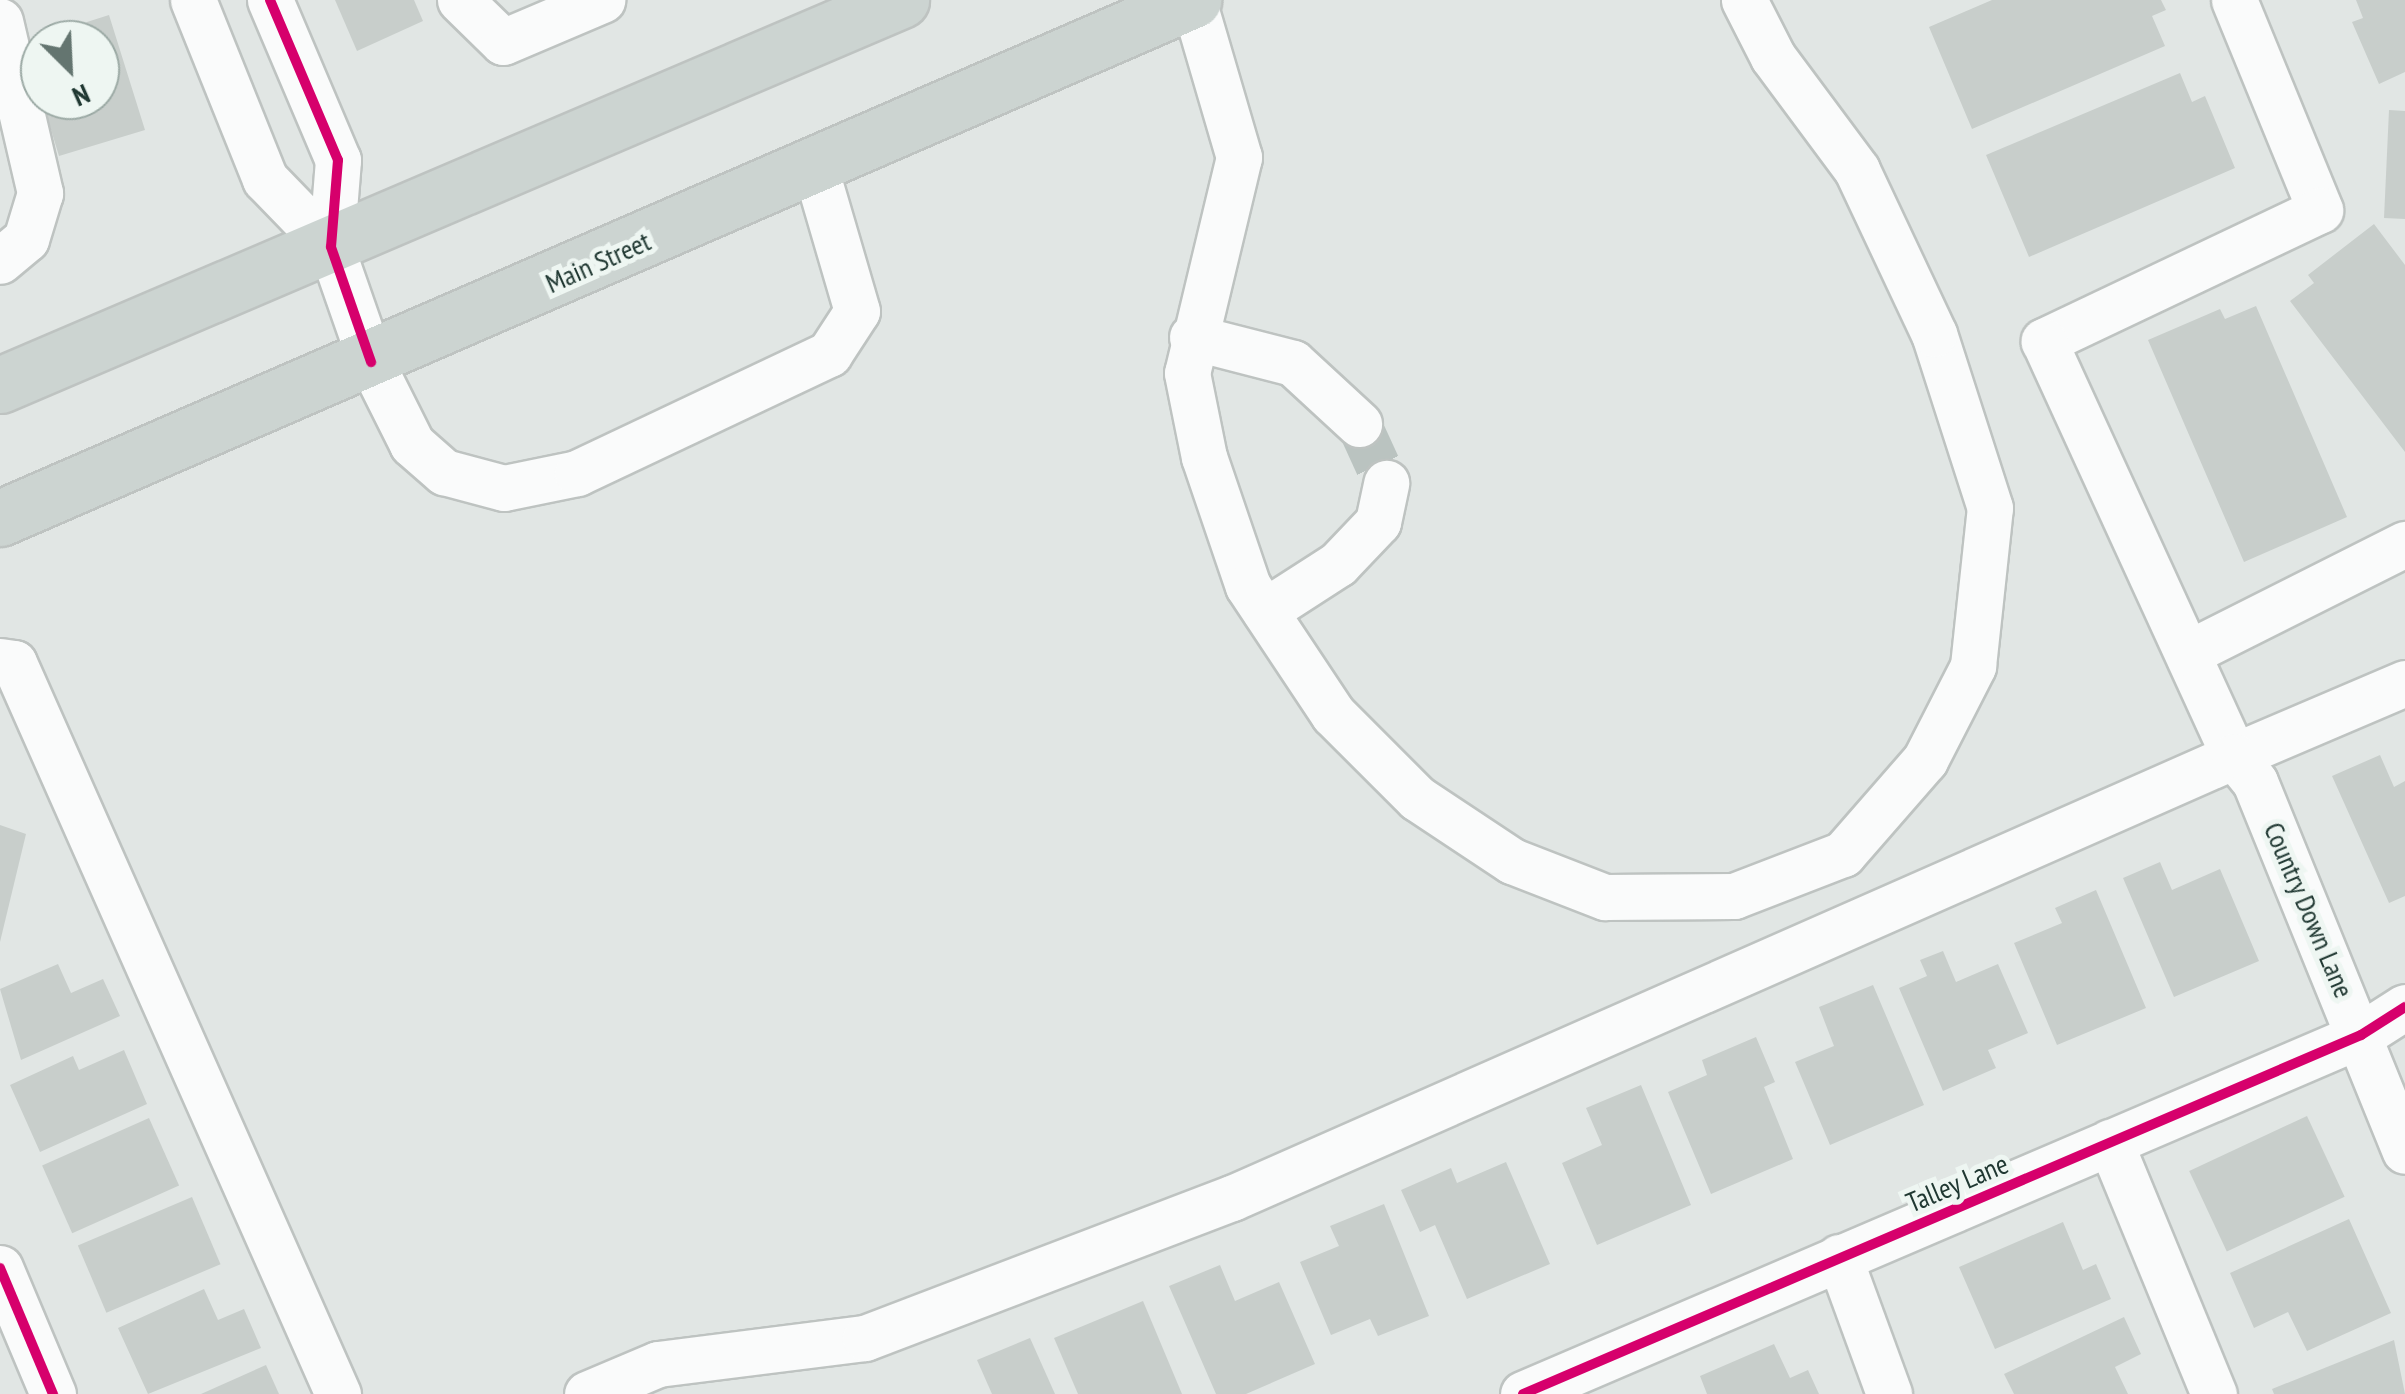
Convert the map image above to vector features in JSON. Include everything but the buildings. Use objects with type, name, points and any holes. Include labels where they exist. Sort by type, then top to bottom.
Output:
[{"type":"main road","points":[[0,384],[332,247],[901,0]]},
{"type":"main road","name":"Main Street","points":[[0,518],[371,362],[1193,0]]},
{"type":"street","points":[[193,0],[265,179],[332,247]]},
{"type":"street","points":[[270,0],[338,160],[332,247],[371,362],[412,444],[444,472],[504,488],[577,473],[659,438],[829,354],[851,332],[857,311],[846,256],[814,167]]},
{"type":"street","points":[[460,0],[503,42],[602,0]]},
{"type":"street","points":[[1193,0],[1239,158],[1192,338],[1187,372],[1204,457],[1265,611],[1333,714],[1417,798],[1512,862],[1605,897],[1734,896],[1843,854],[1924,760],[1973,666],[1990,508],[1934,334],[1858,170],[1773,56],[1744,0]]},
{"type":"street","name":"Country Down Lane","points":[[2234,0],[2320,210],[2044,341],[2245,768],[2361,1035],[2405,1151]]},
{"type":"street","points":[[0,21],[40,193],[26,239],[0,260]]},
{"type":"street","points":[[1192,338],[1293,363],[1359,424]]},
{"type":"street","points":[[1265,611],[1338,564],[1378,522],[1386,483]]},
{"type":"street","points":[[2188,653],[2405,544]]},
{"type":"street","points":[[0,661],[14,662],[338,1394]]},
{"type":"street","points":[[588,1394],[658,1364],[865,1338],[1232,1198],[2245,768],[2405,684]]},
{"type":"street","name":"Talley Lane","points":[[1523,1394],[1609,1377],[1839,1257],[2361,1035],[2405,1007]]},
{"type":"street","points":[[2110,1142],[2214,1394]]},
{"type":"street","points":[[1839,1257],[1889,1394]]},
{"type":"street","points":[[0,1268],[52,1394]]},
{"type":"tunnel","points":[[1359,424],[1386,483]]},
{"type":"cycle path","points":[[270,0],[338,160],[331,247],[371,362]]},
{"type":"cycle path","points":[[1523,1394],[2361,1035],[2405,1007]]},
{"type":"cycle path","points":[[0,1268],[53,1394]]}]
